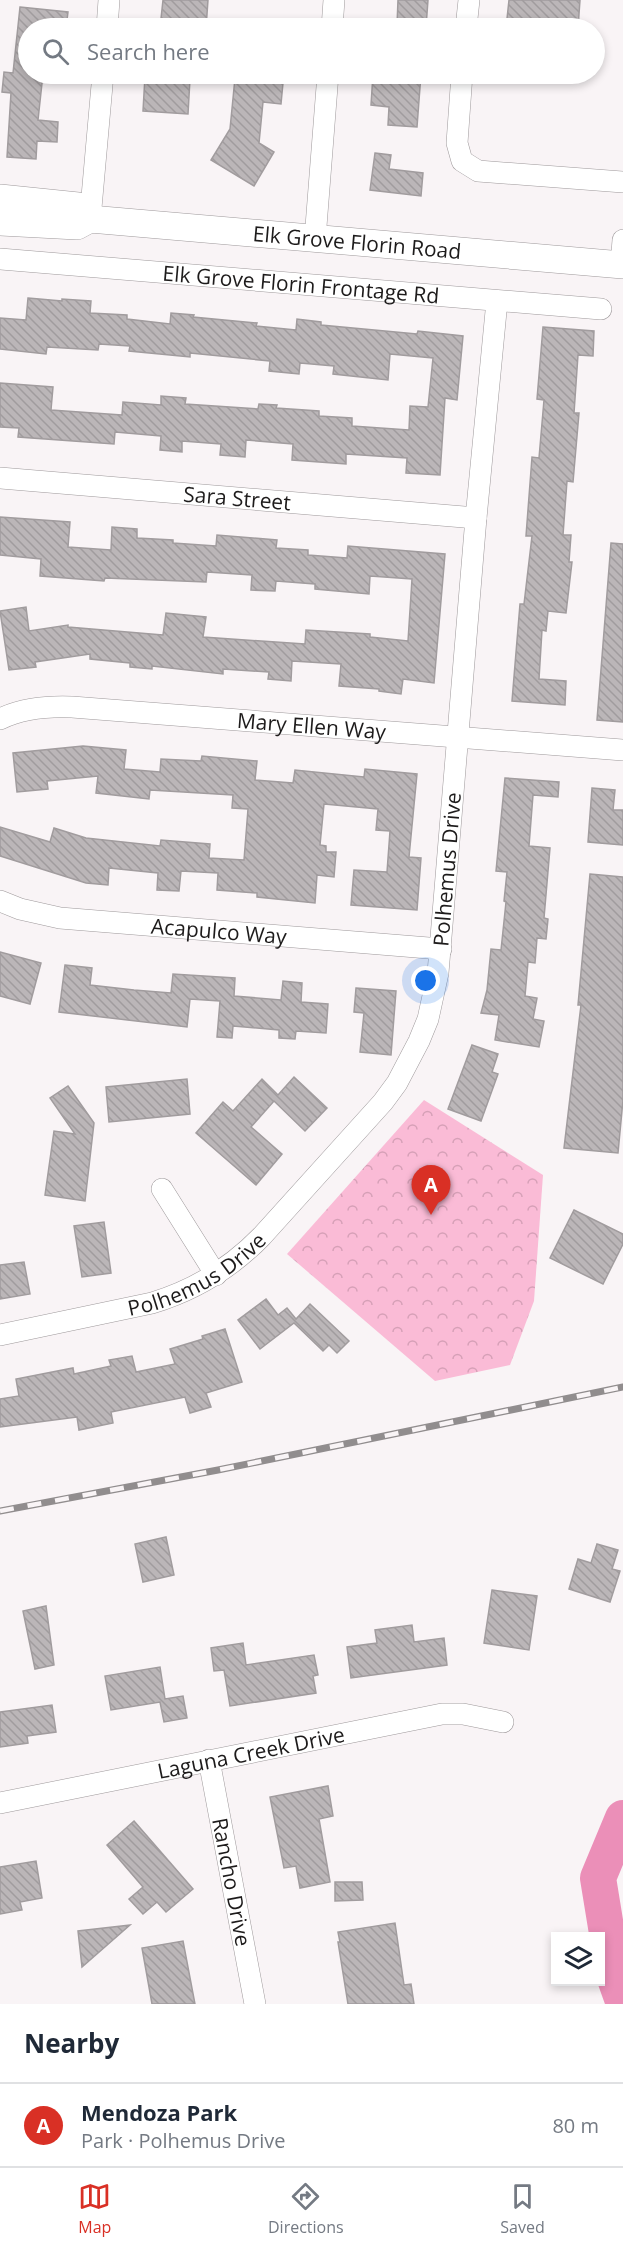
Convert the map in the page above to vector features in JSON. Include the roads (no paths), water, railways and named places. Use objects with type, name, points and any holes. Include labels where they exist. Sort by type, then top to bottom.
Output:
[{"type":"main road","name":"Elk Grove Florin Road","points":[[0,198],[78,206],[90,219]]},
{"type":"main road","name":"Elk Grove Florin Road","points":[[0,222],[77,226],[90,219],[315,238],[622,257]]},
{"type":"street","points":[[108,18],[109,0]]},
{"type":"street","points":[[333,18],[334,0]]},
{"type":"street","points":[[467,18],[469,0]]},
{"type":"street","points":[[90,219],[102,84]]},
{"type":"street","points":[[315,238],[327,84]]},
{"type":"street","points":[[461,84],[457,143],[462,160],[478,171],[623,182]]},
{"type":"street","name":"Elk Grove Florin Frontage Rd","points":[[0,259],[601,309]]},
{"type":"street","name":"Polhemus Drive","points":[[0,1335],[152,1303],[174,1296],[216,1275],[245,1254],[262,1236],[383,1102],[409,1062],[428,1019],[441,949],[476,518],[497,302]]},
{"type":"street","name":"Sara Street","points":[[0,478],[476,518]]},
{"type":"street","name":"Mary Ellen Way","points":[[0,718],[29,709],[72,706],[623,750]]},
{"type":"street","name":"Acapulco Way","points":[[0,901],[20,909],[60,918],[441,949]]},
{"type":"street","points":[[162,1189],[216,1275]]},
{"type":"street","name":"Laguna Creek Drive","points":[[0,1803],[442,1714],[463,1714],[503,1722]]},
{"type":"street","name":"Rancho Drive","points":[[208,1760],[255,2004]]},
{"type":"waterway","points":[[623,1818],[598,1878],[614,1976],[623,2001]]},
{"type":"railway","points":[[0,1511],[218,1470],[623,1387]]},
{"type":"place","name":"Mendoza Park","points":[[431,1215]]}]
